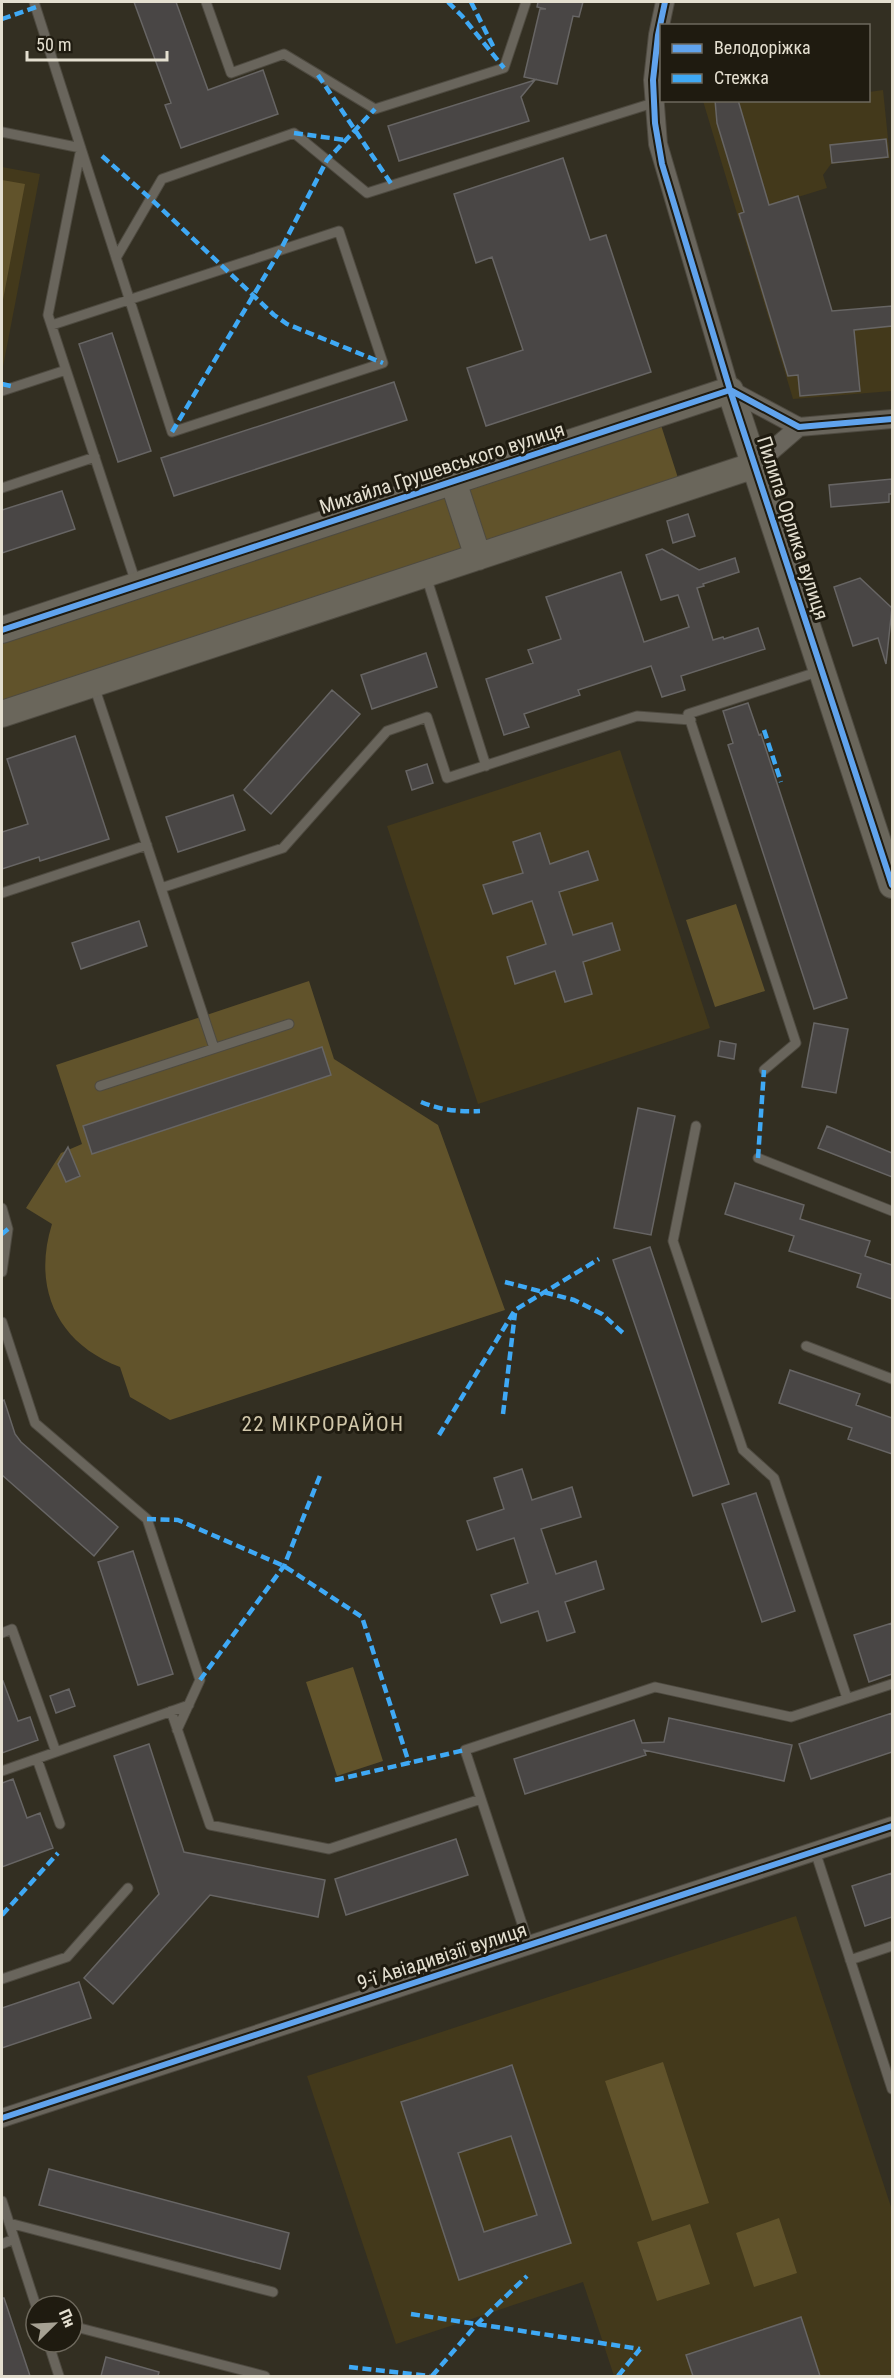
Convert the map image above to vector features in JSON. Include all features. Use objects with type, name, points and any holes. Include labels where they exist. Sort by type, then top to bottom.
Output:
[{"type":"street","name":"Пилипа Орлика вулиця","points":[[661,24],[665,2]]},
{"type":"street","name":"Пилипа Орлика вулиця","points":[[660,30],[655,57],[653,103],[662,164],[730,390],[892,885]]},
{"type":"street","points":[[730,390],[799,427],[892,419]]},
{"type":"street","name":"Михайла Грушевського вулиця","points":[[2,630],[730,390]]},
{"type":"street","points":[[2,714],[755,465],[799,427]]},
{"type":"street","points":[[453,481],[478,557]]},
{"type":"street","name":"9-ї Авіадивізії вулиця","points":[[2,2118],[892,1826]]},
{"type":"lane","points":[[34,2],[129,299],[172,432],[383,363],[339,231],[129,299],[52,325]]},
{"type":"lane","points":[[206,2],[231,73],[284,54],[375,109],[504,69],[526,2]]},
{"type":"lane","points":[[116,258],[162,179],[294,134],[367,193],[653,103]]},
{"type":"lane","points":[[2,132],[81,148]]},
{"type":"lane","points":[[81,148],[48,315],[137,586]]},
{"type":"lane","points":[[2,391],[66,370]]},
{"type":"lane","points":[[2,488],[95,457]]},
{"type":"lane","points":[[425,574],[486,766]]},
{"type":"lane","points":[[764,1070],[796,1043],[688,714],[822,670]]},
{"type":"lane","points":[[93,683],[214,1048]]},
{"type":"lane","points":[[161,888],[283,848],[387,730],[427,717],[447,778],[637,716],[691,720]]},
{"type":"lane","points":[[2,893],[147,845]]},
{"type":"lane","points":[[100,1086],[289,1024]]},
{"type":"lane","points":[[696,1126],[673,1241],[743,1450],[774,1478],[847,1698]]},
{"type":"lane","points":[[758,1158],[892,1211]]},
{"type":"lane","points":[[2,1208],[8,1229],[2,1272]]},
{"type":"lane","points":[[2,1322],[35,1423],[147,1519],[200,1680],[177,1730]]},
{"type":"lane","points":[[806,1346],[892,1379]]},
{"type":"lane","points":[[2,1633],[12,1629],[56,1752]]},
{"type":"lane","points":[[529,1945],[465,1750],[655,1687],[791,1717],[892,1684]]},
{"type":"lane","points":[[2,1772],[189,1705]]},
{"type":"lane","points":[[171,1711],[210,1825],[329,1849],[481,1799]]},
{"type":"lane","points":[[37,1759],[60,1824]]},
{"type":"lane","points":[[815,1851],[892,2089]]},
{"type":"lane","points":[[2,1979],[67,1957],[129,1888]]},
{"type":"lane","points":[[850,1960],[892,1946]]},
{"type":"lane","points":[[2,2201],[32,2294]]},
{"type":"lane","points":[[9,2223],[273,2292]]},
{"type":"lane","points":[[2,2244],[14,2240]]},
{"type":"lane","points":[[84,2329],[265,2376]]},
{"type":"lane","points":[[52,2354],[59,2376]]},
{"type":"shaded area","points":[[883,90],[890,158],[831,164],[823,175],[827,188],[798,197],[832,311],[892,306],[892,391],[793,399],[703,102],[870,102],[870,92]]},
{"type":"shaded area","points":[[2,167],[40,174],[2,372]]},
{"type":"shaded area","points":[[2,180],[25,184],[2,305]]},
{"type":"shaded area","points":[[660,422],[679,481],[486,545],[466,486]]},
{"type":"shaded area","points":[[448,492],[468,551],[2,704],[2,639]]},
{"type":"shaded area","points":[[620,750],[710,1028],[478,1104],[387,826]]},
{"type":"shaded area","points":[[736,904],[765,991],[715,1007],[686,920]]},
{"type":"shaded area","points":[[309,981],[334,1059],[438,1125],[505,1310],[170,1420],[130,1397],[120,1367],[98,1357],[80,1344],[66,1328],[55,1310],[48,1291],[45,1270],[52,1224],[26,1208],[61,1153],[82,1144],[56,1065]]},
{"type":"shaded area","points":[[353,1667],[383,1761],[337,1776],[306,1682]]},
{"type":"shaded area","points":[[796,1916],[892,2210],[892,2376],[614,2376],[583,2282],[396,2344],[307,2076]]},
{"type":"shaded area","points":[[663,2062],[709,2203],[652,2221],[605,2081]]},
{"type":"shaded area","points":[[779,2218],[797,2273],[754,2287],[736,2233]]},
{"type":"shaded area","points":[[690,2224],[710,2284],[657,2301],[637,2242]]},
{"type":"building","points":[[134,2],[176,2],[208,90],[263,70],[278,114],[181,148],[165,105],[171,103]]},
{"type":"building","points":[[538,2],[583,2],[579,17],[573,16],[557,84],[524,77],[540,9],[546,9],[537,7]]},
{"type":"building","points":[[535,80],[521,97],[529,121],[399,161],[388,126]]},
{"type":"building","points":[[715,102],[739,102],[769,205],[798,196],[832,311],[892,306],[892,326],[854,330],[860,391],[800,396],[798,375],[788,376],[739,214],[744,212],[717,123]]},
{"type":"building","points":[[886,139],[888,157],[832,163],[830,145]]},
{"type":"building","points":[[563,158],[590,240],[606,235],[651,372],[486,426],[467,368],[523,350],[492,257],[476,263],[454,194]]},
{"type":"building","points":[[112,333],[151,451],[118,462],[79,344]]},
{"type":"building","points":[[394,382],[407,420],[174,496],[161,458]]},
{"type":"building","points":[[892,479],[892,494],[889,494],[889,502],[831,507],[829,485]]},
{"type":"building","points":[[62,491],[75,529],[2,553],[2,510]]},
{"type":"building","points":[[688,514],[695,536],[673,543],[667,521]]},
{"type":"building","points":[[662,549],[699,570],[735,558],[739,572],[697,588],[713,640],[723,637],[724,639],[758,628],[765,649],[681,676],[685,690],[662,697],[651,666],[578,690],[580,695],[524,714],[529,727],[504,735],[486,679],[533,663],[528,650],[561,639],[546,597],[621,572],[644,642],[689,627],[678,595],[661,600],[646,555]]},
{"type":"building","points":[[860,578],[892,608],[886,664],[878,638],[853,646],[834,587]]},
{"type":"building","points":[[426,653],[437,687],[372,709],[361,675]]},
{"type":"building","points":[[332,690],[360,714],[271,814],[244,790]]},
{"type":"building","points":[[748,703],[759,735],[761,734],[847,998],[814,1009],[728,745],[733,743],[723,711]]},
{"type":"building","points":[[75,736],[109,839],[40,861],[39,857],[2,869],[2,832],[28,824],[7,759]]},
{"type":"building","points":[[427,764],[433,783],[412,790],[406,771]]},
{"type":"building","points":[[233,795],[245,830],[178,852],[166,817]]},
{"type":"building","points":[[540,833],[550,864],[588,851],[598,880],[559,892],[573,935],[612,923],[620,950],[583,962],[592,994],[565,1002],[555,971],[515,984],[507,957],[546,944],[532,901],[493,914],[483,885],[523,873],[513,842]]},
{"type":"building","points":[[139,921],[147,946],[81,969],[72,943]]},
{"type":"building","points":[[814,1023],[848,1029],[836,1093],[802,1087]]},
{"type":"building","points":[[720,1041],[736,1044],[734,1059],[718,1056]]},
{"type":"building","points":[[322,1047],[331,1075],[92,1154],[83,1126]]},
{"type":"building","points":[[638,1108],[675,1116],[651,1235],[614,1228]]},
{"type":"building","points":[[827,1126],[892,1153],[892,1177],[818,1148]]},
{"type":"building","points":[[68,1147],[80,1176],[66,1182],[58,1164]]},
{"type":"building","points":[[735,1183],[804,1205],[800,1219],[870,1241],[865,1256],[892,1265],[892,1299],[857,1287],[861,1274],[789,1251],[794,1236],[725,1214]]},
{"type":"building","points":[[650,1247],[729,1484],[693,1496],[613,1260]]},
{"type":"building","points":[[790,1370],[860,1394],[856,1405],[892,1418],[892,1454],[848,1439],[852,1428],[779,1403]]},
{"type":"building","points":[[4,1400],[15,1434],[21,1442],[118,1527],[94,1556],[2,1475],[2,1401]]},
{"type":"building","points":[[522,1469],[532,1500],[572,1487],[581,1517],[541,1529],[556,1574],[596,1561],[604,1589],[565,1602],[575,1632],[547,1641],[538,1611],[501,1623],[491,1595],[528,1583],[514,1538],[477,1550],[467,1521],[504,1509],[494,1478]]},
{"type":"building","points":[[756,1493],[795,1611],[762,1622],[722,1504]]},
{"type":"building","points":[[133,1551],[173,1674],[138,1685],[98,1562]]},
{"type":"building","points":[[892,1623],[892,1674],[869,1682],[854,1635]]},
{"type":"building","points":[[2,1682],[18,1721],[30,1717],[38,1740],[2,1753]]},
{"type":"building","points":[[69,1689],[75,1706],[56,1713],[50,1696]]},
{"type":"building","points":[[892,1713],[892,1752],[811,1779],[799,1744]]},
{"type":"building","points":[[669,1718],[792,1745],[784,1781],[644,1750],[646,1755],[525,1794],[514,1759],[634,1720],[642,1743],[664,1742]]},
{"type":"building","points":[[149,1744],[184,1852],[325,1880],[318,1917],[210,1895],[113,2004],[84,1978],[159,1894],[114,1756]]},
{"type":"building","points":[[13,1779],[27,1818],[40,1813],[53,1848],[2,1867],[2,1783]]},
{"type":"building","points":[[456,1839],[468,1875],[346,1915],[335,1879]]},
{"type":"building","points":[[892,1873],[892,1917],[865,1926],[852,1886]]},
{"type":"building","points":[[79,1982],[91,2018],[2,2048],[2,2008]]},
{"type":"building","points":[[512,2065],[571,2243],[459,2280],[401,2102]],"holes":[[[511,2136],[537,2215],[484,2232],[458,2153]]]},
{"type":"building","points":[[49,2169],[289,2233],[280,2269],[39,2205]]},
{"type":"building","points":[[2,2298],[4,2298],[30,2376],[2,2376]]},
{"type":"building","points":[[801,2317],[820,2376],[693,2376],[686,2355]]},
{"type":"building","points":[[106,2357],[159,2372],[158,2376],[101,2376]]},
{"type":"marked path","points":[[448,2],[504,68]]},
{"type":"marked path","points":[[471,2],[495,50]]},
{"type":"marked path","points":[[2,19],[36,7]]},
{"type":"marked path","points":[[318,75],[392,185]]},
{"type":"marked path","points":[[172,432],[281,249],[327,160],[375,109]]},
{"type":"marked path","points":[[294,133],[345,140]]},
{"type":"marked path","points":[[102,156],[274,315],[287,324],[383,363]]},
{"type":"marked path","points":[[2,384],[15,387]]},
{"type":"marked path","points":[[764,730],[781,782]]},
{"type":"marked path","points":[[758,1158],[764,1070]]},
{"type":"marked path","points":[[421,1102],[450,1110],[480,1111]]},
{"type":"marked path","points":[[2,1234],[8,1229]]},
{"type":"marked path","points":[[439,1435],[515,1310],[599,1259]]},
{"type":"marked path","points":[[505,1282],[574,1300],[602,1314],[623,1333]]},
{"type":"marked path","points":[[503,1414],[515,1313]]},
{"type":"marked path","points":[[200,1680],[284,1566],[321,1473]]},
{"type":"marked path","points":[[147,1519],[178,1520],[284,1566],[362,1617],[409,1763]]},
{"type":"marked path","points":[[335,1780],[465,1750]]},
{"type":"marked path","points":[[2,1915],[58,1853]]},
{"type":"marked path","points":[[432,2376],[477,2324],[527,2276]]},
{"type":"marked path","points":[[411,2314],[640,2349]]},
{"type":"marked path","points":[[618,2376],[640,2349]]},
{"type":"marked path","points":[[349,2367],[430,2376]]},
{"type":"cycle path","points":[[660,24],[665,2]]},
{"type":"cycle path","points":[[660,26],[653,80],[655,123],[662,164],[730,390],[892,885]]},
{"type":"cycle path","points":[[2,630],[730,390],[799,427],[892,419]]},
{"type":"cycle path","points":[[2,2118],[892,1826]]},
{"type":"district","name":"22 МІКРОРАЙОН","points":[[323,1424]]}]
